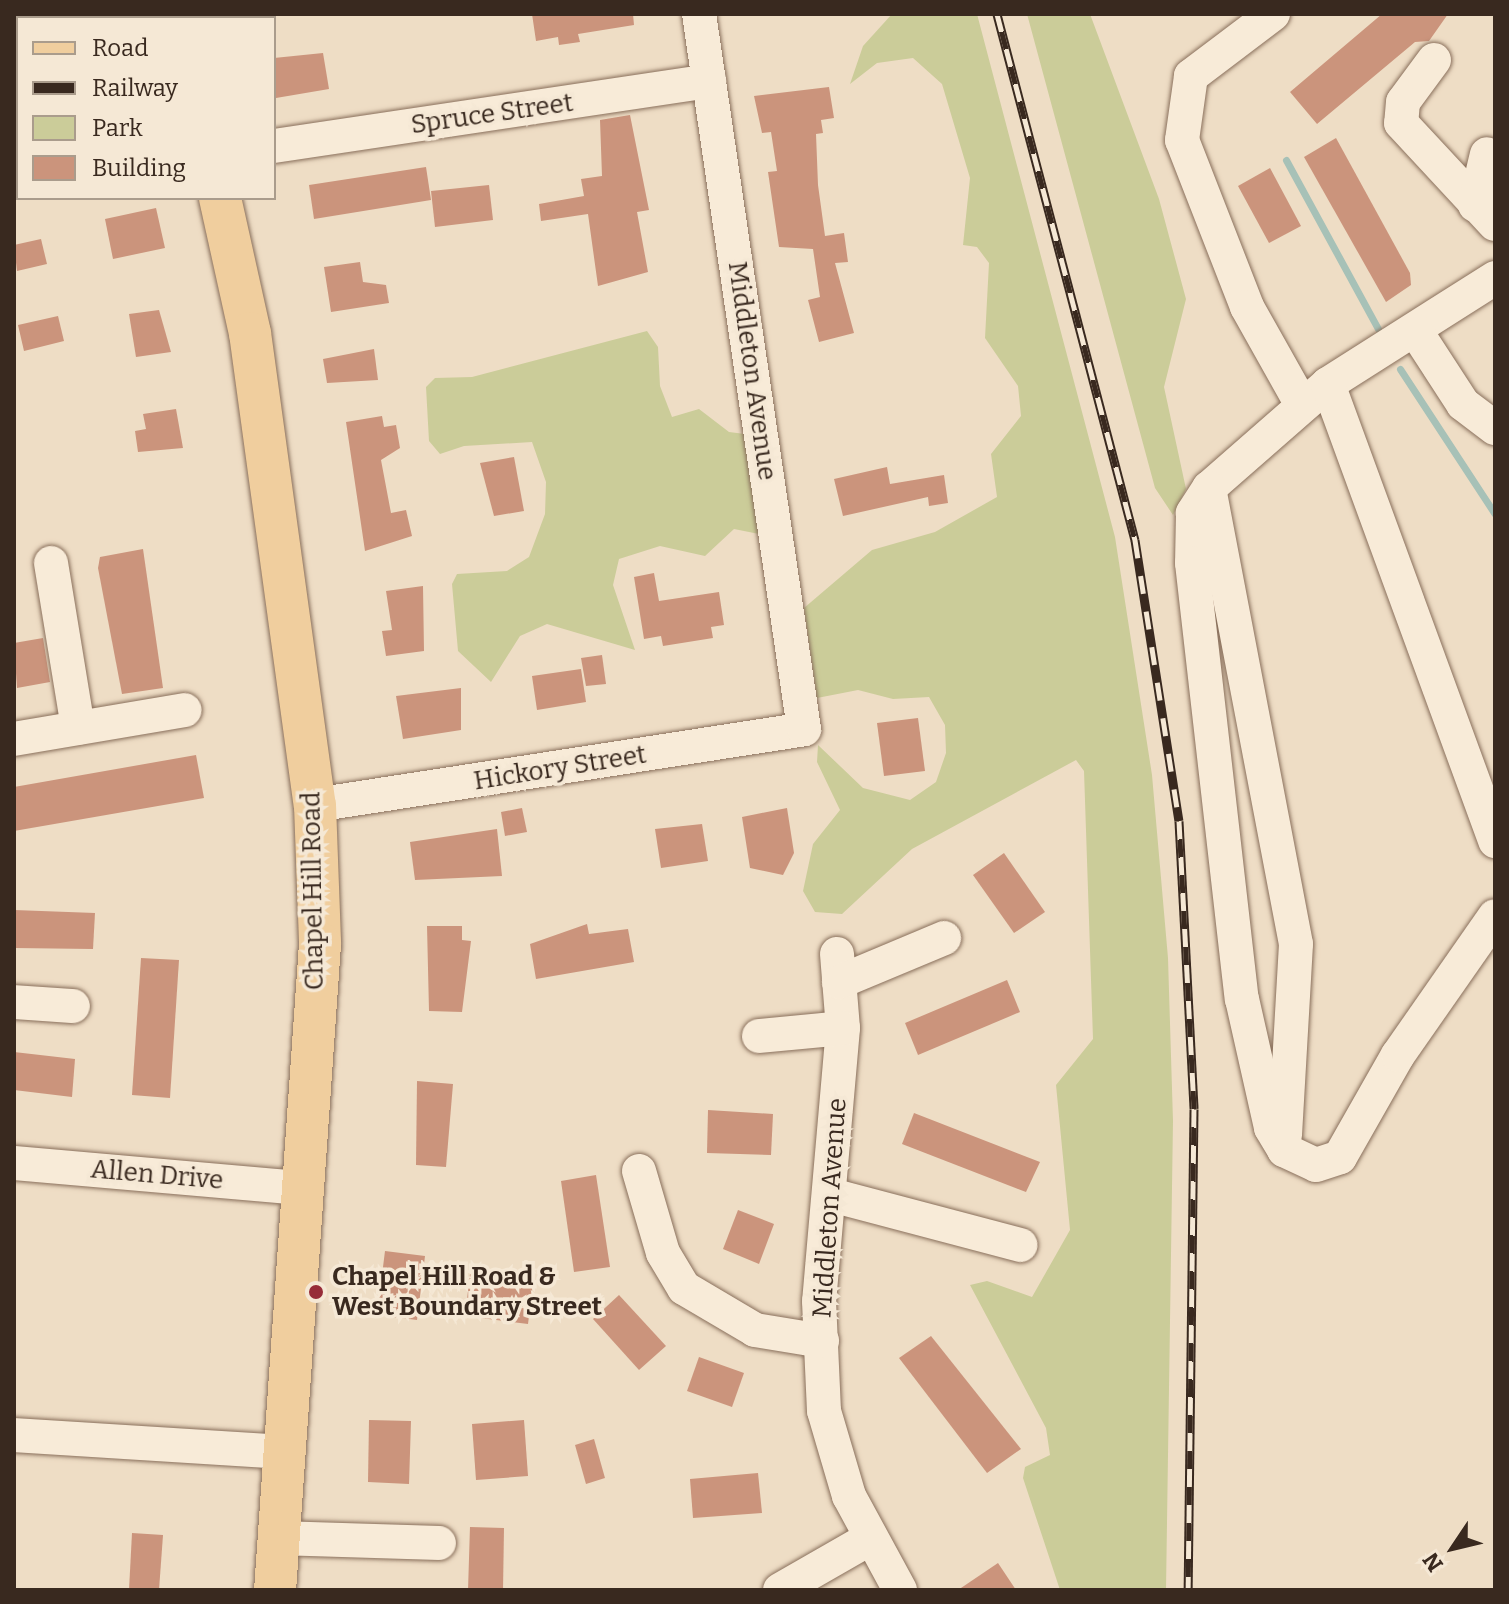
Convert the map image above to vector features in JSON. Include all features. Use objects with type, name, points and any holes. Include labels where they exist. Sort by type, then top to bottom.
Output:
[{"type":"main road","name":"Chapel Hill Road","points":[[220,200],[250,333],[315,805],[320,944],[299,1188],[275,1590]]},
{"type":"street","name":"Middleton Avenue","points":[[699,14],[804,729]]},
{"type":"street","points":[[1273,14],[1191,76],[1182,140],[1247,307],[1315,395],[1495,841]]},
{"type":"street","points":[[1434,60],[1403,102],[1401,123],[1485,214]]},
{"type":"street","name":"Spruce Street","points":[[276,146],[709,81]]},
{"type":"street","points":[[1485,214],[1487,154]]},
{"type":"street","points":[[1495,278],[1315,395],[1209,488],[1193,513],[1195,588],[1242,999],[1271,1128],[1284,1150],[1316,1165],[1340,1157],[1398,1055],[1495,916]]},
{"type":"street","points":[[1415,330],[1463,404],[1495,428]]},
{"type":"street","points":[[1209,488],[1296,944],[1284,1150]]},
{"type":"street","points":[[51,563],[78,728]]},
{"type":"street","points":[[14,739],[185,710]]},
{"type":"street","name":"Hickory Street","points":[[315,805],[804,729]]},
{"type":"street","name":"Middleton Avenue","points":[[900,1590],[869,1539],[834,1456],[822,1341],[843,1028],[838,968],[944,938]]},
{"type":"street","points":[[14,1002],[73,1006]]},
{"type":"street","points":[[759,1036],[843,1028]]},
{"type":"street","name":"Allen Drive","points":[[14,1163],[299,1188]]},
{"type":"street","points":[[639,1171],[663,1253],[684,1288],[755,1330],[822,1341]]},
{"type":"street","points":[[831,1195],[1020,1245]]},
{"type":"street","points":[[14,1424],[62,1440]]},
{"type":"street","points":[[14,1435],[283,1452]]},
{"type":"street","points":[[14,1452],[62,1440]]},
{"type":"street","points":[[278,1538],[439,1543]]},
{"type":"street","points":[[780,1590],[869,1539]]},
{"type":"green space","points":[[892,14],[977,14],[1115,537],[1152,775],[1168,958],[1173,1121],[1166,1590],[1060,1590],[1023,1478],[1025,1467],[1050,1455],[1046,1428],[970,1285],[987,1281],[1032,1297],[1070,1230],[1056,1085],[1093,1039],[1084,771],[1076,760],[912,849],[842,914],[815,912],[803,891],[813,844],[840,810],[817,762],[818,745],[863,788],[910,800],[936,782],[946,753],[945,725],[929,697],[893,699],[858,690],[817,698],[804,608],[872,550],[935,532],[997,497],[991,454],[1021,416],[1018,386],[985,338],[989,263],[977,247],[963,245],[970,178],[942,84],[913,58],[877,63],[850,84],[863,46]]},
{"type":"green space","points":[[1027,14],[1090,14],[1159,199],[1186,299],[1164,387],[1186,489],[1173,515],[1155,488]]},
{"type":"green space","points":[[647,331],[658,347],[660,386],[672,417],[699,409],[729,432],[745,434],[759,534],[734,529],[705,556],[660,546],[619,559],[613,585],[635,650],[547,624],[520,636],[491,682],[458,651],[452,584],[457,574],[507,571],[529,557],[545,514],[546,482],[532,442],[464,446],[440,454],[429,441],[426,387],[435,378],[472,377]]},
{"type":"building","points":[[532,14],[633,14],[634,25],[578,34],[580,42],[559,45],[558,37],[536,41]]},
{"type":"building","points":[[1382,14],[1448,14],[1429,41],[1415,42],[1317,124],[1290,92]]},
{"type":"building","points":[[323,53],[329,89],[276,98],[276,58]]},
{"type":"building","points":[[829,87],[834,118],[821,120],[823,133],[816,134],[818,185],[825,236],[844,233],[848,262],[835,263],[854,333],[819,342],[808,300],[820,297],[813,249],[779,247],[768,172],[777,171],[771,132],[762,133],[754,96]]},
{"type":"building","points":[[630,115],[649,210],[637,212],[648,272],[598,286],[588,214],[541,221],[539,204],[584,196],[581,179],[602,176],[600,120]]},
{"type":"building","points":[[1336,138],[1410,273],[1411,285],[1386,302],[1304,157]]},
{"type":"building","points":[[426,167],[431,200],[314,219],[309,185]]},
{"type":"building","points":[[1270,168],[1301,226],[1269,243],[1238,186]]},
{"type":"building","points":[[489,185],[493,220],[435,227],[431,191]]},
{"type":"building","points":[[156,208],[165,248],[113,259],[105,219]]},
{"type":"building","points":[[41,239],[47,264],[17,271],[14,245]]},
{"type":"building","points":[[360,262],[363,282],[386,285],[389,303],[331,312],[324,267]]},
{"type":"building","points":[[159,310],[171,352],[136,357],[129,314]]},
{"type":"building","points":[[58,316],[64,341],[24,351],[18,325]]},
{"type":"building","points":[[374,349],[378,380],[327,383],[323,359]]},
{"type":"building","points":[[176,409],[183,448],[138,452],[135,431],[146,429],[143,414]]},
{"type":"building","points":[[382,416],[384,427],[396,425],[400,448],[381,460],[391,513],[406,510],[412,536],[365,551],[346,422]]},
{"type":"building","points":[[514,457],[524,511],[494,516],[480,463]]},
{"type":"building","points":[[887,467],[890,484],[944,475],[948,503],[929,506],[928,497],[843,516],[834,479]]},
{"type":"building","points":[[143,549],[163,688],[122,694],[98,568],[100,557]]},
{"type":"building","points":[[654,573],[659,601],[719,592],[724,625],[711,627],[713,638],[663,646],[661,636],[644,639],[634,577]]},
{"type":"building","points":[[423,586],[424,651],[386,656],[382,631],[392,630],[386,591]]},
{"type":"building","points":[[43,638],[50,682],[17,688],[14,643]]},
{"type":"building","points":[[602,655],[606,684],[586,686],[581,658]]},
{"type":"building","points":[[581,669],[586,702],[537,710],[532,676]]},
{"type":"building","points":[[461,688],[461,730],[403,739],[396,696]]},
{"type":"building","points":[[918,718],[925,771],[884,776],[877,723]]},
{"type":"building","points":[[196,755],[204,798],[14,831],[14,787]]},
{"type":"building","points":[[522,808],[527,832],[505,836],[501,812]]},
{"type":"building","points":[[787,808],[794,853],[783,875],[750,868],[742,817]]},
{"type":"building","points":[[702,824],[708,861],[661,868],[655,829]]},
{"type":"building","points":[[497,829],[502,876],[415,880],[410,842]]},
{"type":"building","points":[[1004,853],[1045,912],[1014,933],[973,875]]},
{"type":"building","points":[[14,910],[95,913],[93,949],[14,948]]},
{"type":"building","points":[[587,924],[589,934],[628,929],[634,962],[536,979],[530,944]]},
{"type":"building","points":[[427,926],[462,926],[462,940],[471,941],[462,1012],[429,1011]]},
{"type":"building","points":[[141,958],[179,960],[170,1098],[132,1095]]},
{"type":"building","points":[[1007,980],[1020,1012],[918,1055],[905,1023]]},
{"type":"building","points":[[14,1052],[75,1059],[72,1097],[14,1090]]},
{"type":"building","points":[[417,1081],[453,1084],[446,1167],[416,1165]]},
{"type":"building","points":[[708,1110],[773,1114],[771,1155],[707,1153]]},
{"type":"building","points":[[914,1113],[1040,1162],[1026,1192],[902,1144]]},
{"type":"building","points":[[596,1175],[610,1267],[574,1272],[561,1181]]},
{"type":"building","points":[[738,1210],[774,1224],[759,1264],[723,1249]]},
{"type":"building","points":[[385,1251],[425,1256],[417,1320],[377,1315]]},
{"type":"building","points":[[470,1274],[533,1282],[528,1324],[465,1316]]},
{"type":"building","points":[[619,1295],[666,1346],[639,1370],[593,1319]]},
{"type":"building","points":[[931,1336],[1021,1449],[987,1473],[899,1358]]},
{"type":"building","points":[[699,1357],[744,1373],[732,1407],[687,1391]]},
{"type":"building","points":[[369,1420],[411,1421],[409,1484],[368,1482]]},
{"type":"building","points":[[524,1420],[528,1476],[476,1480],[472,1424]]},
{"type":"building","points":[[594,1439],[605,1478],[586,1484],[575,1445]]},
{"type":"building","points":[[758,1473],[762,1513],[693,1518],[690,1479]]},
{"type":"building","points":[[470,1527],[504,1528],[503,1590],[468,1590]]},
{"type":"building","points":[[132,1533],[163,1535],[159,1590],[129,1590]]},
{"type":"building","points":[[998,1563],[1016,1590],[958,1590]]},
{"type":"waterway","points":[[1286,160],[1378,329]]},
{"type":"waterway","points":[[1400,369],[1495,514]]},
{"type":"railway","points":[[997,14],[1135,540],[1179,821],[1194,1109],[1188,1590]]},
{"type":"place","name":"Chapel Hill Road & West Boundary Street","points":[[316,1292]]}]
